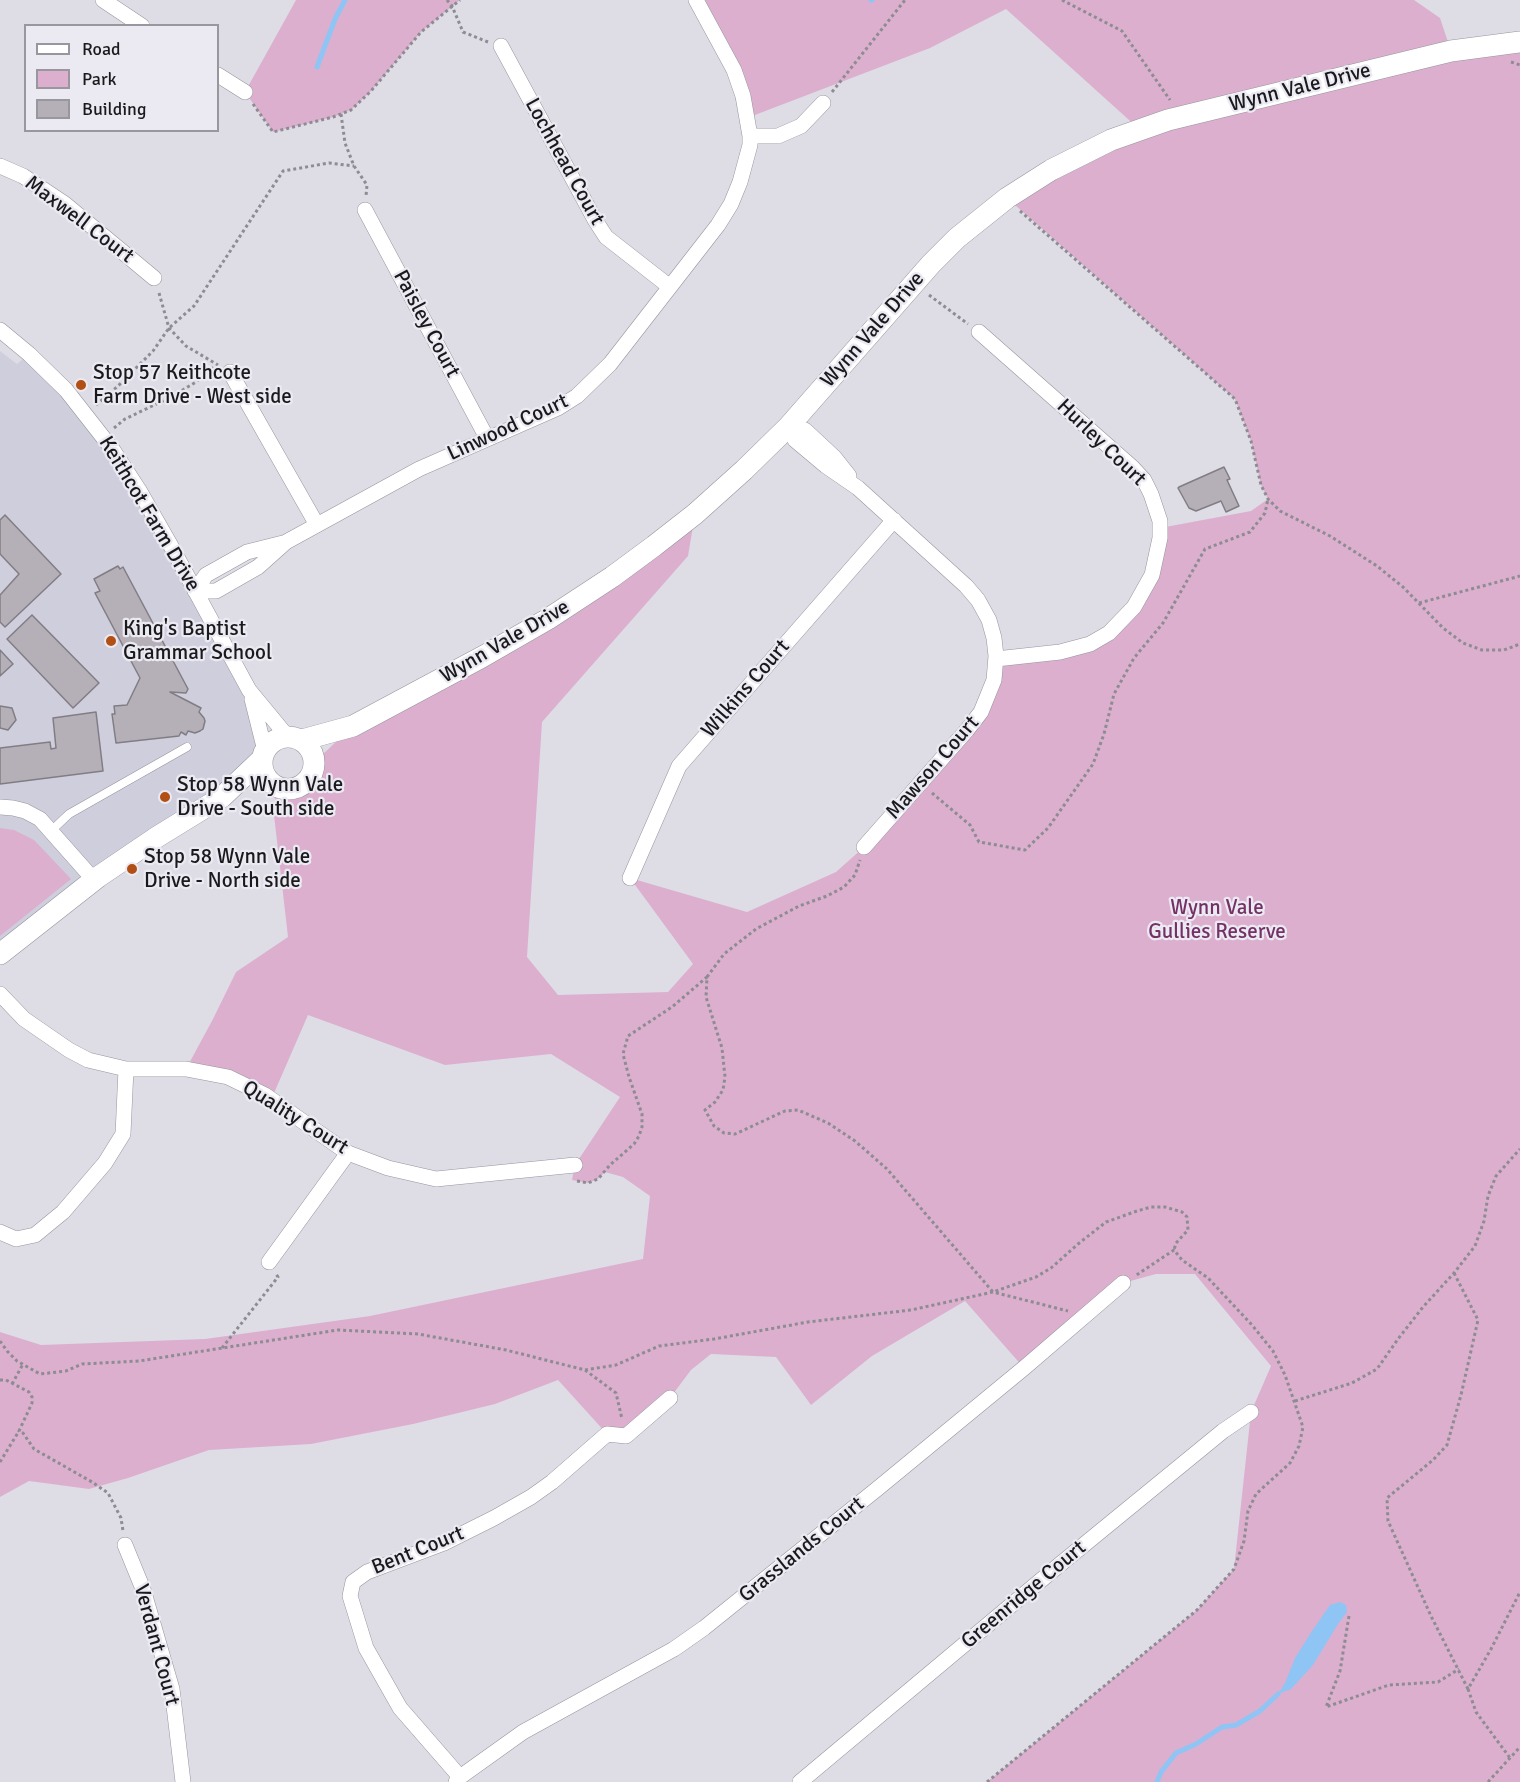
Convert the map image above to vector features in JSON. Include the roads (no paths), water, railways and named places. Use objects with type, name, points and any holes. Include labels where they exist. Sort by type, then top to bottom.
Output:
[{"type":"main road","name":"Wynn Vale Drive","points":[[1451,51],[1497,32],[1520,27]]},
{"type":"main road","name":"Wynn Vale Drive","points":[[314,767],[331,746],[353,726],[548,619],[612,577],[695,514],[789,426],[931,264],[957,238],[989,211],[1034,180],[1071,158],[1129,133],[1181,117],[1451,51],[1520,42]]},
{"type":"main road","name":"Wynn Vale Drive","points":[[294,738],[353,726]]},
{"type":"main road","points":[[0,954],[94,880],[157,837],[222,797],[263,755],[274,740],[294,738],[312,752],[314,767],[312,774],[303,785],[290,789],[276,786],[255,788],[222,797]]},
{"type":"main road","points":[[263,755],[262,764],[265,775],[276,786]]},
{"type":"street","points":[[103,0],[139,24]]},
{"type":"street","name":"Linwood Court","points":[[195,591],[216,591],[258,567],[286,542],[419,469],[541,416],[577,396],[610,364],[718,225],[731,204],[740,182],[750,136],[743,96],[734,70],[696,0]]},
{"type":"street","name":"Lochhead Court","points":[[501,46],[594,220],[606,237],[670,287]]},
{"type":"street","points":[[219,76],[245,92]]},
{"type":"street","points":[[750,136],[778,136],[786,133],[801,126],[823,103]]},
{"type":"street","name":"Maxwell Court","points":[[0,166],[43,188],[91,225],[154,279]]},
{"type":"street","name":"Paisley Court","points":[[365,210],[487,438]]},
{"type":"street","name":"Keithcot Farm Drive","points":[[0,330],[50,374],[104,436],[139,490],[249,690],[294,738]]},
{"type":"street","name":"Hurley Court","points":[[979,332],[1132,467],[1144,480],[1160,521],[1160,538],[1152,575],[1134,607],[1109,633],[1090,644],[1060,652],[996,659]]},
{"type":"street","points":[[223,368],[317,525]]},
{"type":"street","name":"Mawson Court","points":[[789,426],[795,440],[826,466],[858,488],[962,582],[978,600],[989,620],[994,638],[996,659],[994,680],[981,711],[864,848]]},
{"type":"street","name":"Wilkins Court","points":[[630,878],[680,765],[894,520]]},
{"type":"street","name":"Keithcot Farm Drive","points":[[249,690],[263,755]]},
{"type":"street","points":[[0,807],[25,811],[40,819],[94,880]]},
{"type":"street","name":"Quality Court","points":[[0,994],[24,1019],[69,1050],[88,1060],[126,1069],[186,1069],[228,1077],[265,1095],[348,1153],[388,1168],[436,1179],[575,1165]]},
{"type":"street","points":[[0,1232],[16,1239],[35,1235],[63,1212],[105,1163],[123,1134],[126,1069]]},
{"type":"street","points":[[269,1262],[348,1153]]},
{"type":"street","name":"Grasslands Court","points":[[458,1779],[523,1732],[674,1649],[704,1628],[877,1490],[1123,1284]]},
{"type":"street","name":"Bent Court","points":[[458,1779],[400,1708],[366,1648],[350,1596],[353,1582],[367,1572],[444,1543],[531,1497],[552,1482],[607,1434],[626,1436],[670,1398]]},
{"type":"street","name":"Greenridge Court","points":[[800,1782],[1222,1431],[1251,1412]]},
{"type":"street","name":"Verdant Court","points":[[125,1545],[143,1589],[172,1689],[183,1782]]},
{"type":"lane","points":[[51,831],[69,814],[187,747]]},
{"type":"water","points":[[1340,1602],[1346,1605],[1347,1612],[1313,1665],[1291,1689],[1278,1694],[1295,1658],[1312,1631],[1330,1605]]},
{"type":"waterway","points":[[317,67],[335,19],[345,0]]},
{"type":"waterway","points":[[1157,1782],[1161,1772],[1176,1753],[1196,1744],[1222,1727],[1236,1725],[1260,1711],[1278,1694]]},
{"type":"place","name":"Stop 57 Keithcote Farm Drive - West side","points":[[81,385]]},
{"type":"place","name":"King's Baptist Grammar School","points":[[111,641]]},
{"type":"place","name":"Stop 58 Wynn Vale Drive - South side","points":[[165,797]]},
{"type":"place","name":"Stop 58 Wynn Vale Drive - North side","points":[[132,869]]},
{"type":"park label","name":"Wynn Vale Gullies Reserve","points":[[1217,920]]}]
